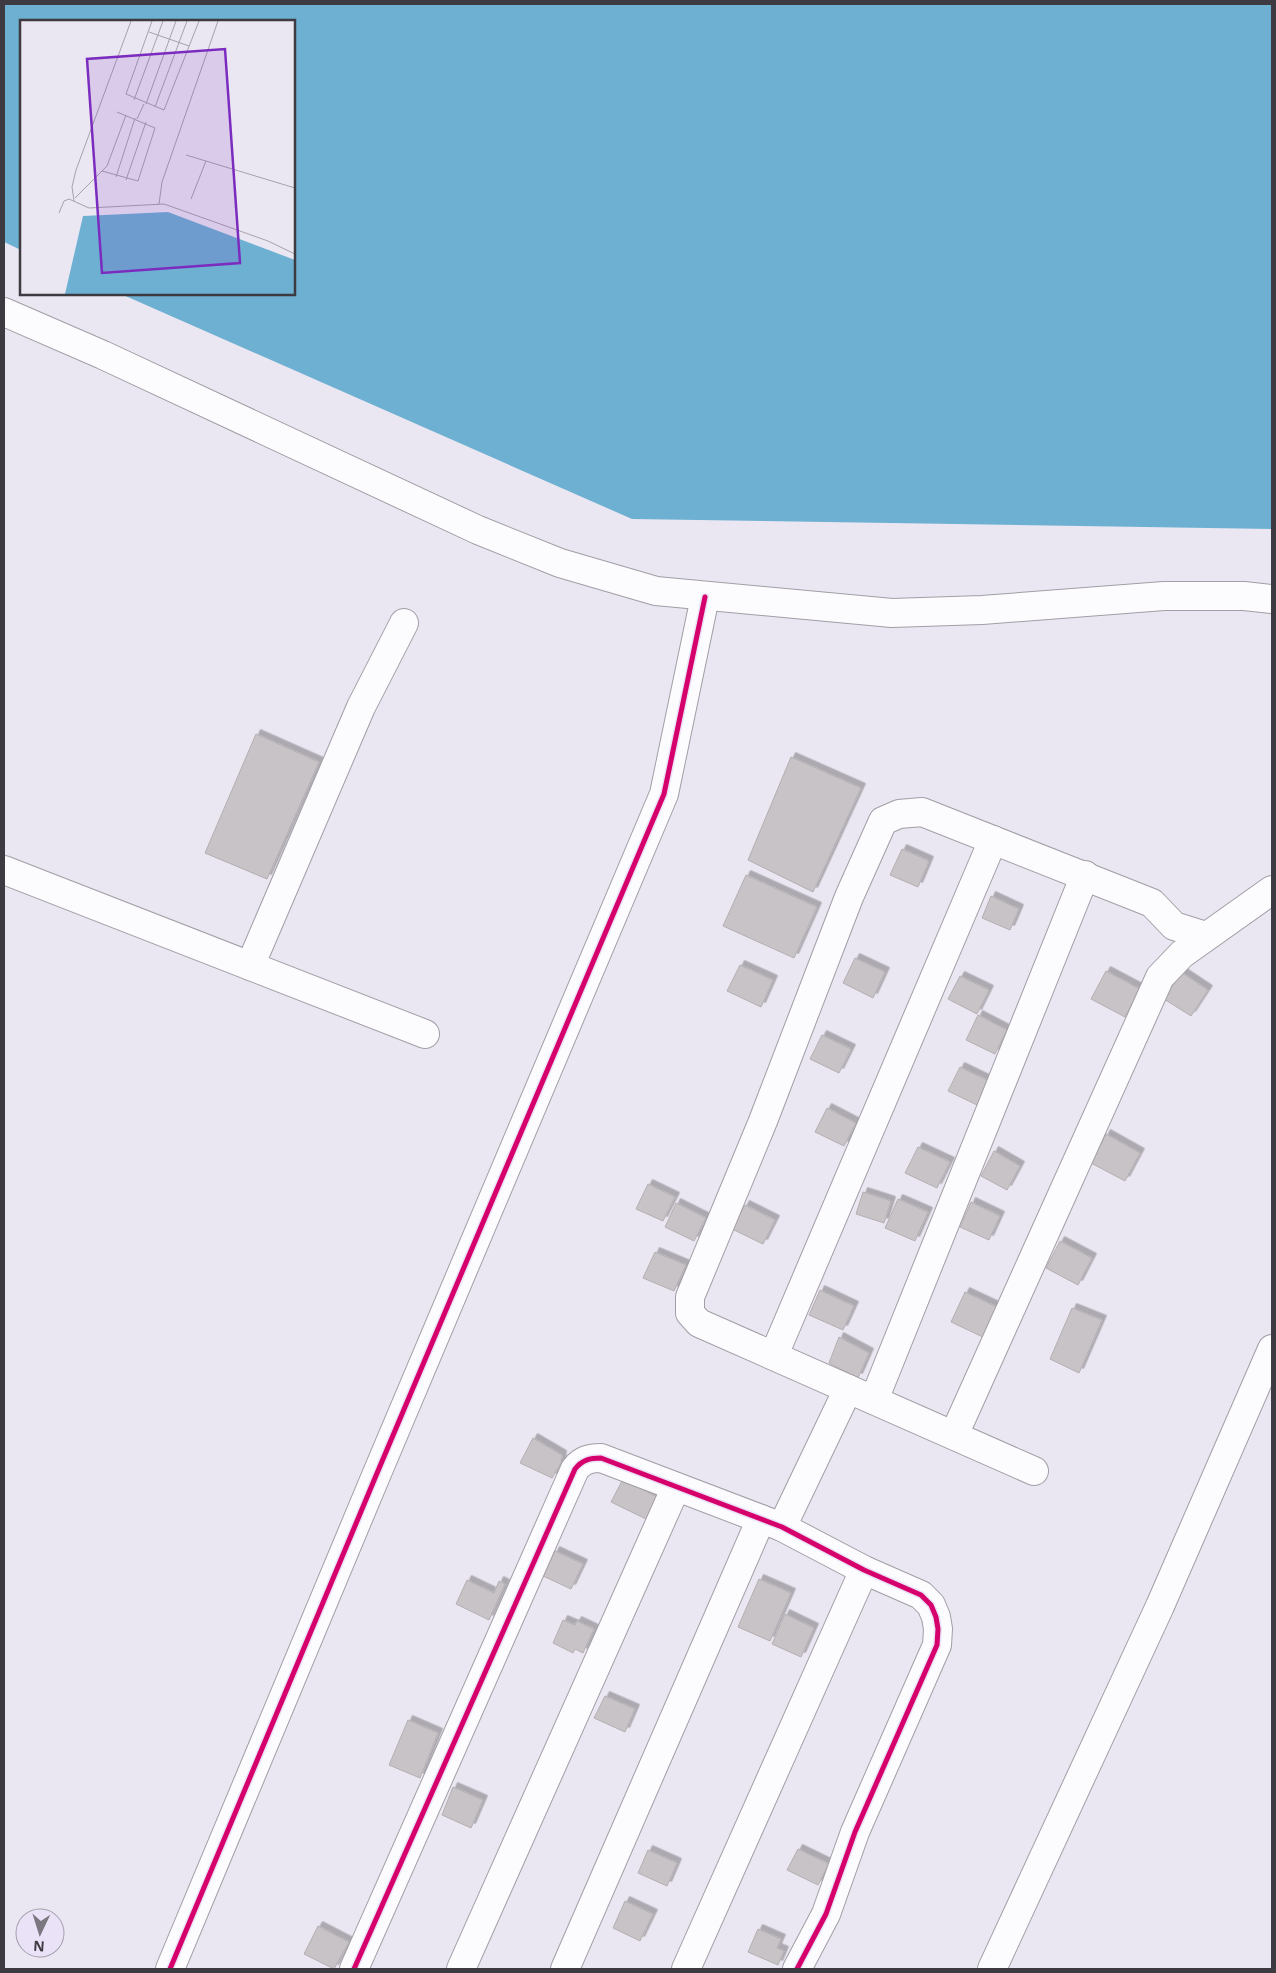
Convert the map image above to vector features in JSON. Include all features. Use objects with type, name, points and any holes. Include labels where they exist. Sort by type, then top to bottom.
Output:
[{"type":"street","points":[[4,312],[103,355],[478,530],[560,563],[656,591],[892,613],[982,610],[1164,596],[1244,596],[1272,599]]},
{"type":"street","points":[[170,1969],[664,794],[705,597]]},
{"type":"street","points":[[250,966],[362,707],[404,623]]},
{"type":"street","points":[[1034,1471],[699,1323],[690,1313],[690,1297],[763,1120],[827,951],[872,842],[883,821],[899,814],[922,812],[1152,903],[1174,926],[1206,936]]},
{"type":"street","points":[[774,1355],[994,840]]},
{"type":"street","points":[[4,870],[425,1034]]},
{"type":"street","points":[[874,1400],[1085,875]]},
{"type":"street","points":[[954,1435],[1160,977],[1182,954],[1272,890]]},
{"type":"street","points":[[992,1969],[1160,1606],[1272,1349]]},
{"type":"street","points":[[565,1969],[772,1523],[848,1389]]},
{"type":"street","points":[[354,1969],[575,1469],[581,1462],[601,1458],[772,1523],[864,1570],[921,1595],[931,1606],[938,1629],[937,1645],[855,1832],[826,1914],[797,1969]]},
{"type":"street","points":[[461,1969],[676,1487]]},
{"type":"street","points":[[686,1969],[864,1570]]},
{"type":"water","points":[[4,4],[1272,4],[1272,529],[632,519],[123,295],[295,295],[295,20],[20,20],[20,250],[4,242]]},
{"type":"building","points":[[256,734],[319,762],[267,879],[205,853]]},
{"type":"building","points":[[791,757],[861,788],[813,892],[748,860]]},
{"type":"building","points":[[902,849],[929,861],[918,887],[890,875]]},
{"type":"building","points":[[746,875],[817,907],[794,958],[723,926]]},
{"type":"building","points":[[991,896],[1019,909],[1010,930],[982,918]]},
{"type":"building","points":[[855,958],[885,972],[873,998],[843,983]]},
{"type":"building","points":[[740,965],[773,980],[761,1007],[727,991]]},
{"type":"building","points":[[1106,971],[1140,989],[1125,1017],[1091,999]]},
{"type":"building","points":[[1181,972],[1208,990],[1191,1016],[1164,999]]},
{"type":"building","points":[[960,976],[989,990],[977,1014],[948,999]]},
{"type":"building","points":[[978,1015],[1007,1030],[995,1054],[966,1040]]},
{"type":"building","points":[[822,1035],[851,1049],[839,1073],[810,1059]]},
{"type":"building","points":[[960,1067],[989,1081],[977,1105],[948,1091]]},
{"type":"building","points":[[827,1108],[856,1123],[844,1146],[815,1132]]},
{"type":"building","points":[[1106,1134],[1140,1153],[1125,1181],[1091,1163]]},
{"type":"building","points":[[918,1147],[950,1162],[937,1188],[905,1173]]},
{"type":"building","points":[[994,1151],[1020,1166],[1007,1190],[981,1176]]},
{"type":"building","points":[[648,1184],[675,1197],[663,1221],[636,1209]]},
{"type":"building","points":[[863,1192],[891,1201],[884,1223],[856,1214]]},
{"type":"building","points":[[898,1199],[928,1212],[915,1241],[885,1228]]},
{"type":"building","points":[[971,1202],[1000,1216],[989,1240],[960,1227]]},
{"type":"building","points":[[676,1203],[706,1218],[694,1241],[665,1227]]},
{"type":"building","points":[[745,1205],[775,1220],[763,1244],[732,1229]]},
{"type":"building","points":[[1060,1241],[1092,1258],[1078,1285],[1046,1268]]},
{"type":"building","points":[[655,1252],[686,1265],[674,1291],[643,1278]]},
{"type":"building","points":[[820,1290],[854,1306],[843,1330],[809,1315]]},
{"type":"building","points":[[965,1292],[999,1308],[985,1338],[951,1322]]},
{"type":"building","points":[[1072,1308],[1102,1320],[1079,1373],[1050,1359]]},
{"type":"building","points":[[839,1337],[869,1353],[858,1378],[829,1363]]},
{"type":"building","points":[[533,1438],[562,1455],[561,1463],[552,1478],[520,1463]]},
{"type":"building","points":[[623,1479],[657,1497],[646,1519],[611,1502]]},
{"type":"building","points":[[555,1551],[583,1564],[571,1589],[543,1576]]},
{"type":"building","points":[[759,1579],[791,1593],[770,1641],[738,1627]]},
{"type":"building","points":[[467,1580],[494,1593],[499,1581],[505,1584],[489,1620],[456,1604]]},
{"type":"building","points":[[785,1614],[814,1628],[801,1657],[772,1644]]},
{"type":"building","points":[[563,1620],[575,1625],[577,1621],[594,1629],[583,1653],[575,1649],[573,1653],[553,1643]]},
{"type":"building","points":[[605,1696],[635,1709],[625,1732],[594,1718]]},
{"type":"building","points":[[408,1720],[438,1733],[420,1778],[389,1765]]},
{"type":"building","points":[[453,1787],[483,1800],[471,1828],[442,1815]]},
{"type":"building","points":[[798,1849],[829,1864],[818,1885],[787,1870]]},
{"type":"building","points":[[648,1850],[677,1863],[667,1886],[638,1873]]},
{"type":"building","points":[[625,1901],[653,1914],[640,1941],[613,1928]]},
{"type":"building","points":[[318,1926],[349,1942],[334,1969],[304,1954]]},
{"type":"building","points":[[758,1929],[781,1939],[777,1948],[784,1951],[778,1965],[748,1952]]},
{"type":"cycle path","points":[[170,1969],[664,794],[705,597]]},
{"type":"cycle path","points":[[354,1969],[575,1469],[580,1463],[593,1458],[601,1458],[782,1527],[864,1570],[921,1595],[931,1605],[936,1617],[938,1629],[937,1645],[855,1832],[826,1914],[797,1969]]}]
